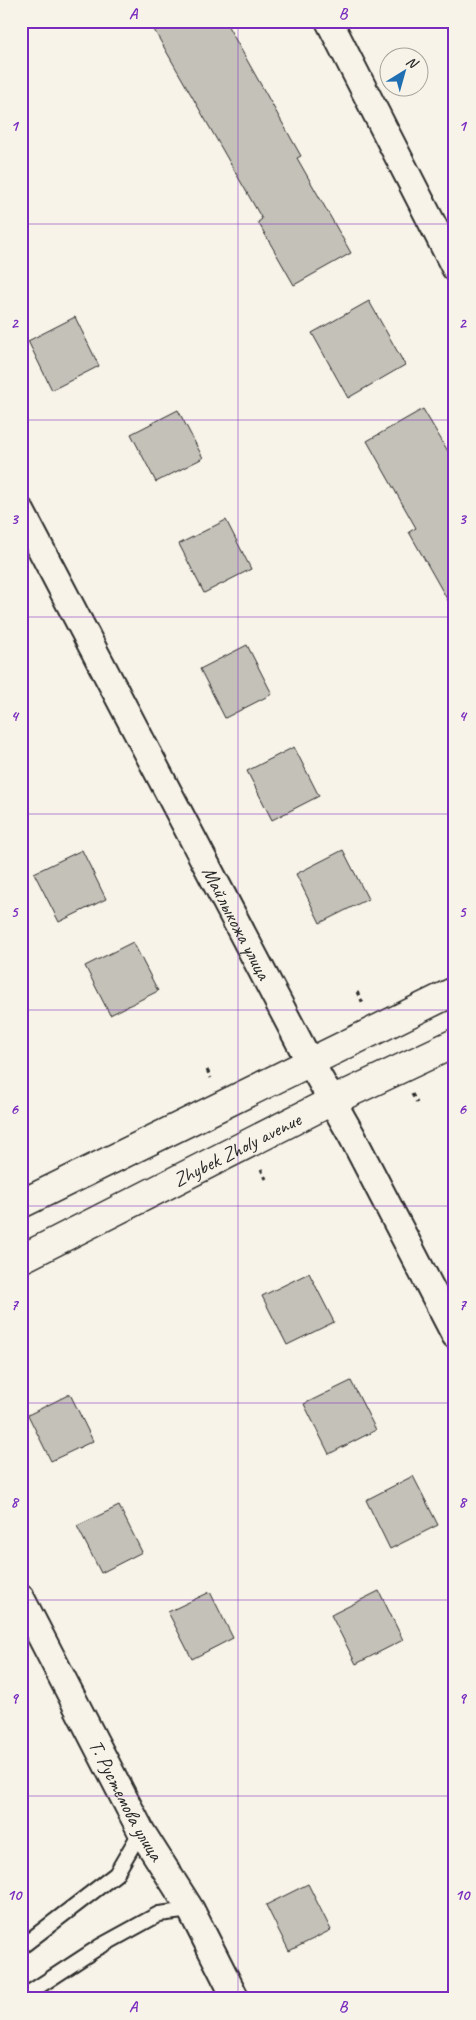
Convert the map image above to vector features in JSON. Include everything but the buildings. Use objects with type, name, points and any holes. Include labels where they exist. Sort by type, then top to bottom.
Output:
[{"type":"street","points":[[329,21],[455,268]]},
{"type":"street","name":"Майлыкожа улица","points":[[21,510],[455,1335]]},
{"type":"street","points":[[21,1204],[455,991]]},
{"type":"street","name":"Zhybek Zholy avenue","points":[[21,1259],[332,1101],[455,1043]]},
{"type":"street","name":"Т. Рустемова улица","points":[[21,1598],[141,1831],[191,1910],[236,1999]]},
{"type":"lane","points":[[21,1947],[116,1874],[141,1831]]},
{"type":"lane","points":[[21,1998],[100,1947],[159,1914],[191,1910]]}]
